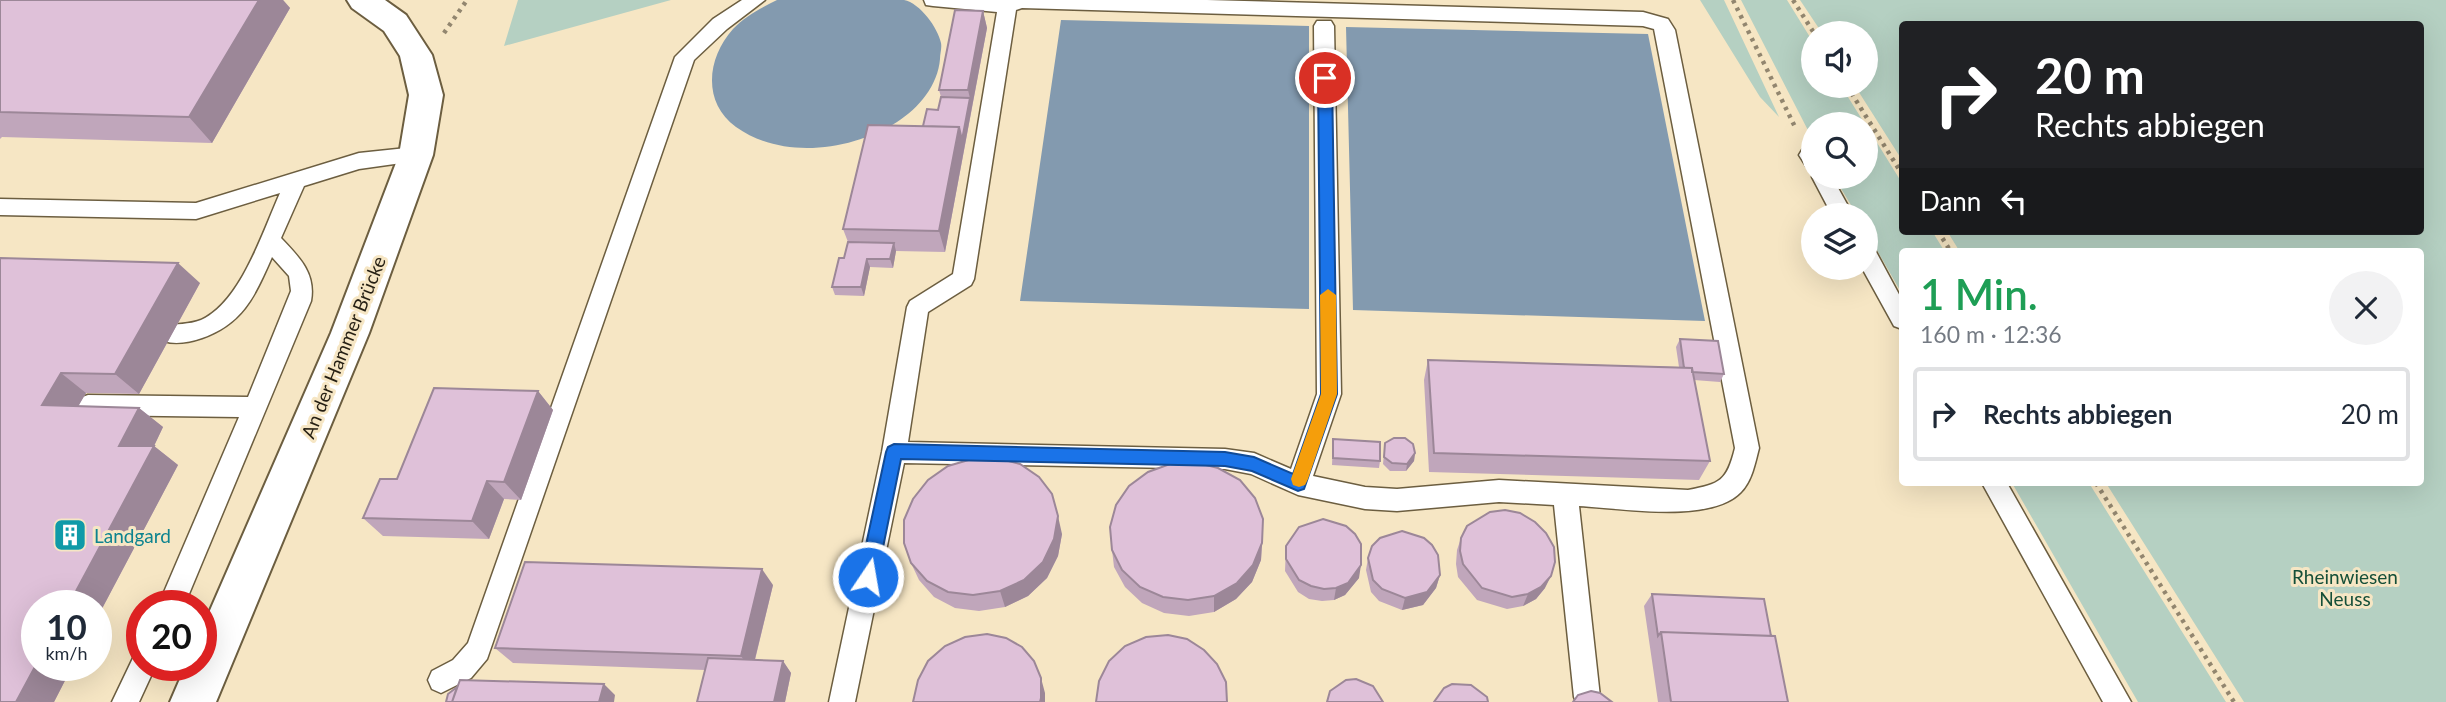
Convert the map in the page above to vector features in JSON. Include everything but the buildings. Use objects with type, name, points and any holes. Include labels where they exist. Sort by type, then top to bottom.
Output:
[{"type":"street","name":"An der Hammer Brücke","points":[[194,702],[350,333],[416,155],[426,96],[416,55],[395,23],[363,0]]},
{"type":"lane","points":[[441,680],[462,669],[478,650],[685,57],[720,24],[756,0]]},
{"type":"lane","points":[[894,452],[1225,459],[1254,464],[1298,484],[1365,498],[1397,500],[1454,493],[1565,494],[1688,501],[1718,496],[1741,477],[1747,448],[1665,30],[1661,24],[1643,19],[1050,2],[1022,2],[1007,6],[933,0]]},
{"type":"lane","points":[[842,702],[894,452],[918,307],[963,279],[1007,6]]},
{"type":"lane","points":[[1298,484],[1329,394],[1324,26]]},
{"type":"lane","points":[[0,207],[196,211],[359,161],[416,155]]},
{"type":"lane","points":[[172,334],[206,328],[225,319],[239,305],[296,181]]},
{"type":"lane","points":[[178,590],[304,287],[301,275],[269,240]]},
{"type":"lane","points":[[1878,276],[1899,314]]},
{"type":"lane","points":[[88,405],[255,407]]},
{"type":"lane","points":[[1996,486],[2118,702]]},
{"type":"lane","points":[[1565,494],[1587,696]]},
{"type":"lane","points":[[125,702],[135,681]]},
{"type":"path","points":[[1733,0],[1801,138]]},
{"type":"path","points":[[1793,0],[1806,21]]},
{"type":"path","points":[[1854,98],[1899,169]]},
{"type":"path","points":[[2098,486],[2234,702]]},
{"type":"green space","points":[[518,0],[671,0],[504,46]]},
{"type":"green space","points":[[1700,0],[1724,0],[1779,117],[1760,97]]},
{"type":"green space","points":[[1741,0],[1787,0],[1801,23],[1801,98],[1849,98],[1857,112],[1801,112],[1801,117]]},
{"type":"green space","name":"Rheinwiesen Neuss","points":[[1800,0],[2446,0],[2446,702],[2244,702],[2108,486],[2424,486],[2424,248],[1958,248],[1949,235],[2424,235],[2424,21],[1899,21],[1899,155],[1878,122],[1878,112],[1872,112],[1863,98],[1878,98],[1878,21],[1814,21]]},
{"type":"green space","points":[[1878,144],[1899,178],[1899,235],[1934,235],[1943,248],[1899,248],[1899,289],[1878,252],[1878,203],[1850,203],[1841,189],[1878,189]]},
{"type":"green space","points":[[2014,486],[2091,486],[2226,702],[2138,702]]},
{"type":"water","points":[[777,0],[910,2],[927,17],[941,43],[936,78],[920,103],[905,116],[879,132],[859,140],[816,148],[795,148],[754,137],[736,127],[725,117],[718,105],[713,93],[714,66],[724,41],[733,29],[748,16]]},
{"type":"water","points":[[1061,20],[1309,26],[1309,309],[1020,301]]},
{"type":"water","points":[[1346,27],[1648,34],[1705,321],[1353,310]]},
{"type":"slow traffic","points":[[1299,479],[1329,394],[1328,295]]},
{"type":"place","name":"Landgard","points":[[70,535]]},
{"type":"route","points":[[868,577],[894,452],[1225,459],[1254,464],[1298,484],[1329,394],[1325,78]]}]
